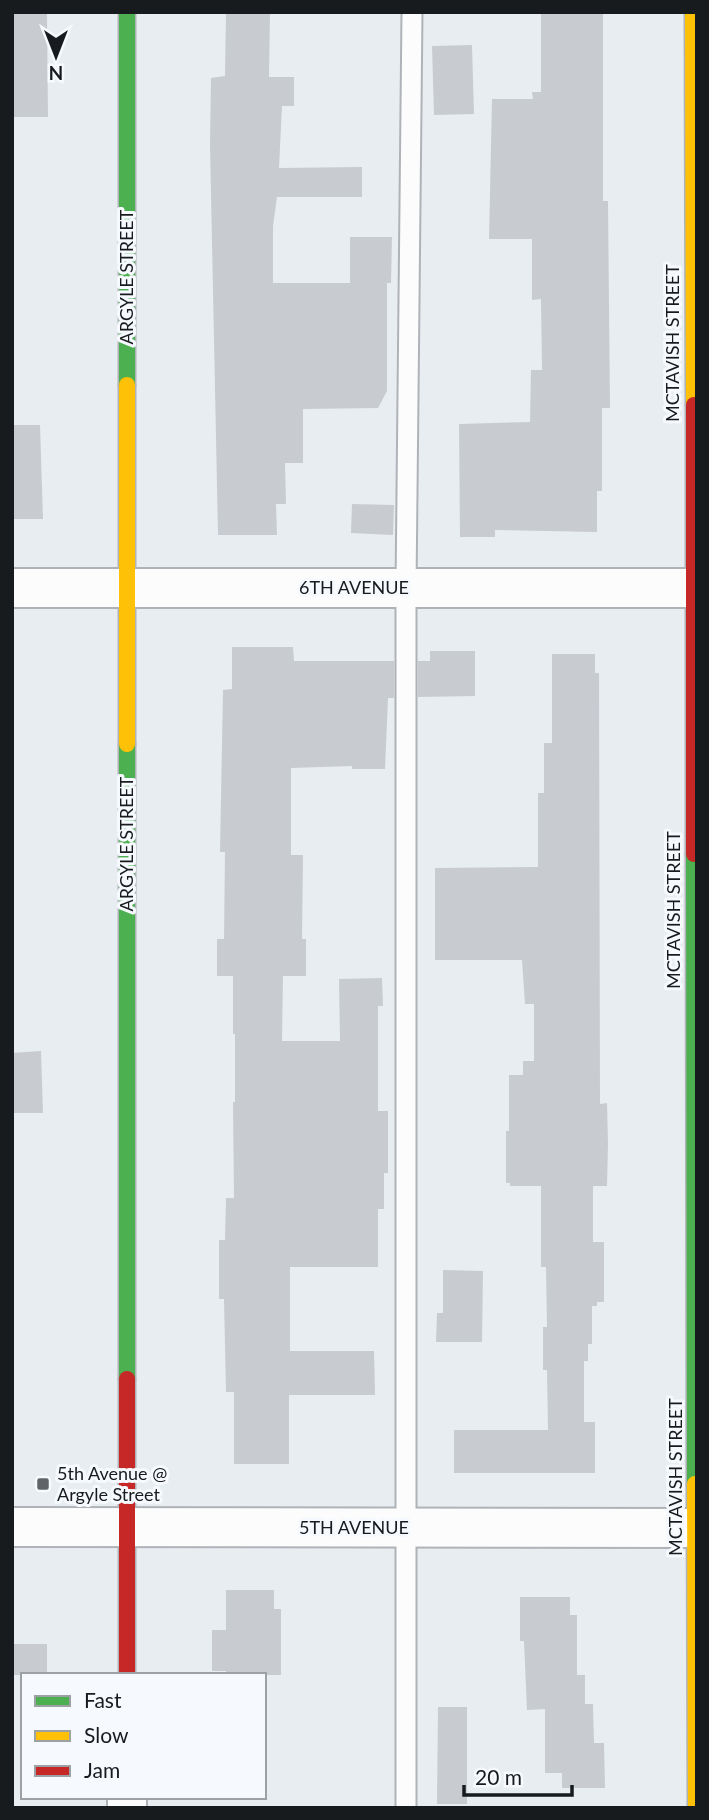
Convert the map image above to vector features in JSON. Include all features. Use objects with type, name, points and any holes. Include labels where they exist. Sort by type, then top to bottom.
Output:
[{"type":"street","name":"ARGYLE STREET","points":[[127,12],[127,1673]]},
{"type":"street","name":"MCTAVISH STREET","points":[[693,12],[696,1808]]},
{"type":"street","name":"6TH AVENUE","points":[[12,588],[694,588]]},
{"type":"street","name":"5TH AVENUE","points":[[12,1527],[696,1528]]},
{"type":"lane","points":[[406,1808],[406,588],[412,12]]},
{"type":"building","points":[[12,12],[47,12],[48,117],[12,117]]},
{"type":"building","points":[[226,12],[270,12],[269,77],[294,77],[294,106],[282,106],[279,168],[362,167],[362,197],[277,197],[273,226],[273,283],[350,283],[350,237],[392,237],[391,283],[387,283],[387,391],[378,408],[303,409],[303,463],[285,463],[286,504],[276,504],[277,535],[218,535],[211,78],[225,76]]},
{"type":"building","points":[[541,12],[603,12],[603,201],[608,201],[610,408],[602,408],[602,491],[597,491],[597,532],[495,530],[495,537],[460,537],[459,424],[530,422],[531,370],[542,370],[541,299],[532,300],[532,239],[489,239],[492,99],[533,99],[532,92],[541,92]]},
{"type":"building","points":[[472,45],[474,114],[434,115],[432,46]]},
{"type":"building","points":[[12,425],[40,425],[43,519],[12,519]]},
{"type":"building","points":[[352,504],[394,505],[393,535],[351,533]]},
{"type":"building","points":[[232,647],[293,647],[294,661],[394,661],[394,698],[388,698],[385,769],[352,769],[352,766],[291,768],[291,855],[303,855],[302,939],[306,939],[306,976],[283,976],[282,1041],[340,1041],[339,979],[382,978],[383,1006],[378,1006],[378,1111],[388,1111],[388,1173],[384,1173],[384,1209],[378,1209],[378,1267],[290,1267],[290,1351],[374,1351],[375,1395],[289,1395],[289,1464],[234,1464],[234,1392],[226,1392],[224,1299],[219,1299],[219,1240],[225,1240],[226,1198],[234,1198],[233,976],[217,976],[217,939],[224,939],[225,852],[220,852],[223,690],[232,689]]},
{"type":"building","points":[[430,651],[475,651],[475,696],[418,697],[418,661],[430,661]]},
{"type":"building","points":[[552,654],[595,654],[595,673],[599,673],[600,1104],[607,1103],[608,1144],[607,1186],[593,1186],[593,1242],[604,1242],[604,1302],[597,1302],[597,1306],[592,1306],[592,1344],[588,1344],[588,1361],[584,1361],[584,1422],[595,1422],[595,1473],[454,1473],[454,1430],[548,1430],[547,1370],[543,1370],[543,1327],[547,1327],[546,1267],[541,1267],[541,1186],[510,1186],[510,1183],[506,1183],[509,1075],[523,1075],[523,1061],[534,1061],[534,1004],[525,1004],[522,960],[435,960],[435,868],[538,867],[538,793],[544,793],[544,743],[552,743]]},
{"type":"building","points":[[41,1051],[43,1113],[12,1113],[12,1053]]},
{"type":"building","points":[[443,1270],[483,1271],[482,1342],[436,1342],[437,1313],[443,1313]]},
{"type":"building","points":[[226,1590],[274,1590],[274,1609],[281,1609],[281,1675],[212,1671],[212,1630],[226,1630]]},
{"type":"building","points":[[520,1597],[570,1597],[570,1615],[577,1615],[577,1675],[585,1675],[585,1704],[593,1704],[594,1743],[604,1743],[605,1788],[562,1788],[562,1773],[545,1773],[545,1709],[527,1710],[524,1641],[520,1641]]},
{"type":"building","points":[[12,1644],[47,1644],[47,1673],[12,1675]]},
{"type":"building","points":[[438,1707],[467,1707],[467,1804],[437,1804]]},
{"type":"traffic: fast","points":[[127,12],[127,385]]},
{"type":"traffic: fast","points":[[127,744],[127,1379]]},
{"type":"traffic: fast","points":[[694,854],[695,1484]]},
{"type":"traffic: slow","points":[[693,12],[694,405]]},
{"type":"traffic: slow","points":[[127,385],[127,744]]},
{"type":"traffic: slow","points":[[695,1484],[696,1808]]},
{"type":"traffic: jam","points":[[694,405],[694,854]]},
{"type":"traffic: jam","points":[[127,1379],[127,1673]]},
{"type":"place","name":"5th Avenue @ Argyle Street","points":[[43,1484]]}]
